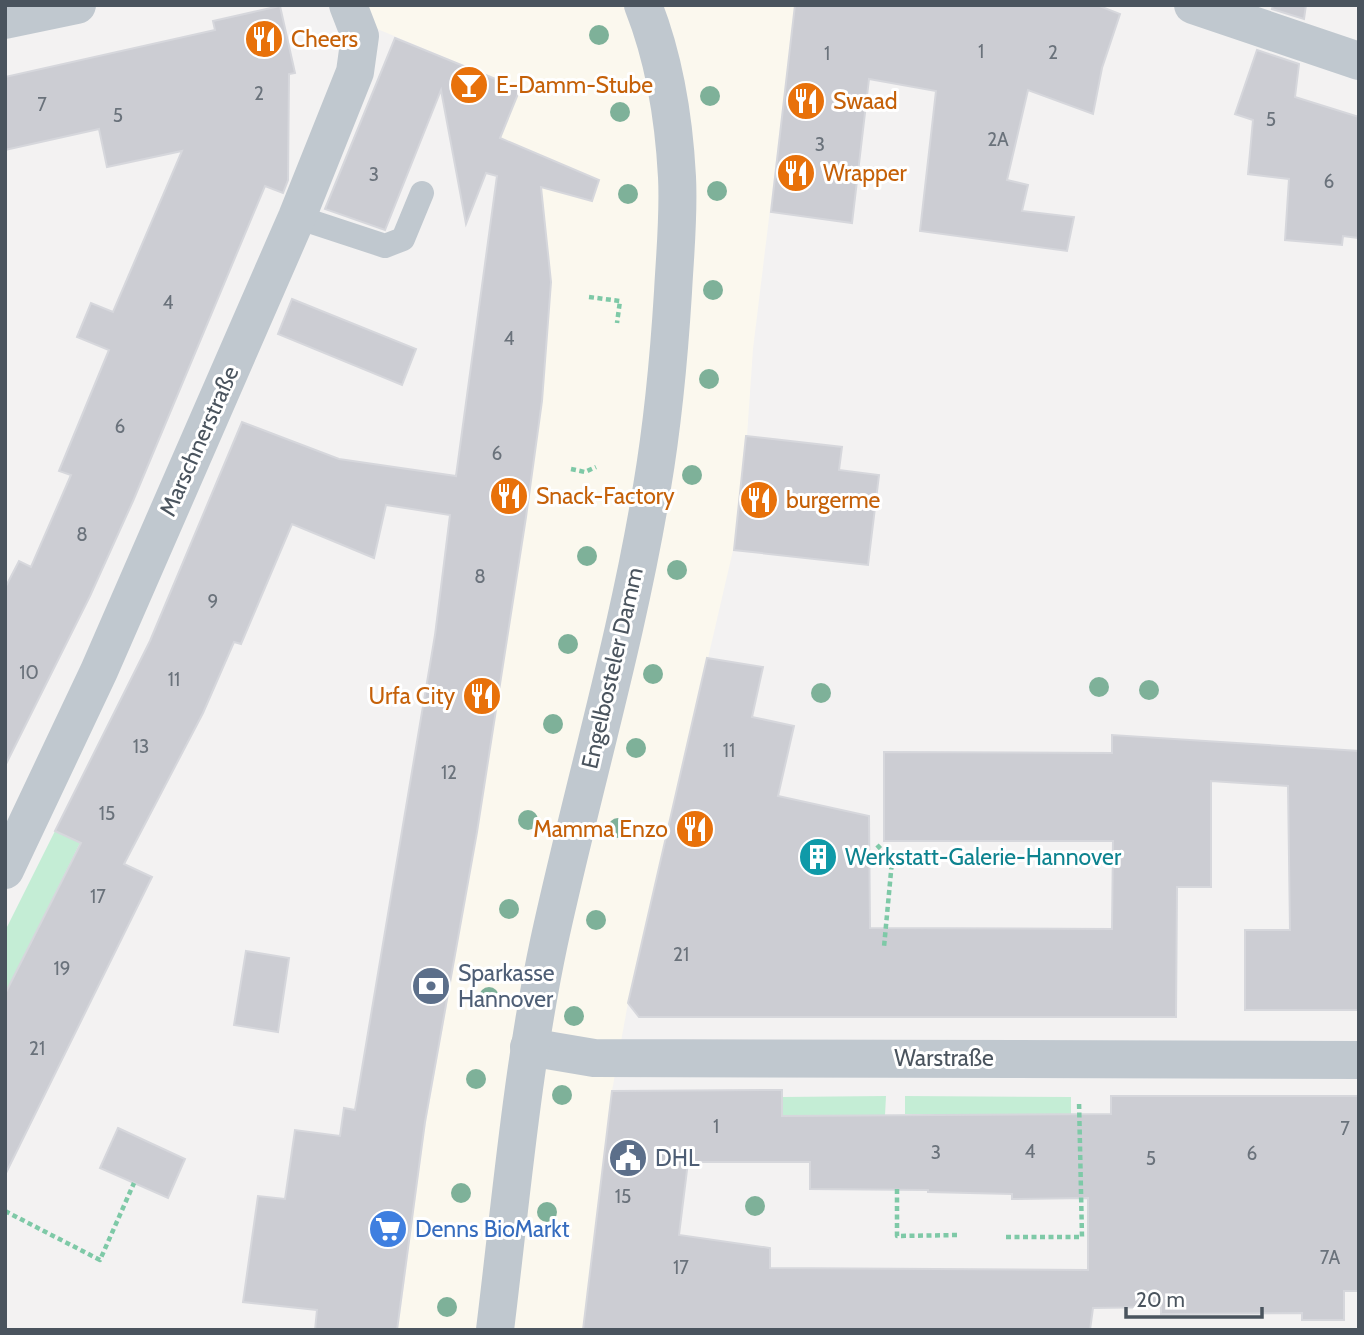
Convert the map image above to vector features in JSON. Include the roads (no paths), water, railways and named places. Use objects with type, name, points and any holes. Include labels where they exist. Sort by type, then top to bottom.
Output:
[{"type":"street","points":[[5,20],[77,5]]},
{"type":"street","name":"Marschnerstraße","points":[[6,868],[99,671],[297,217],[355,72],[360,36],[348,5]]},
{"type":"street","name":"Engelbosteler Damm","points":[[495,1330],[529,1047],[652,489],[667,369],[676,250],[677,177],[668,99],[651,24],[643,5]]},
{"type":"street","points":[[1193,5],[1359,61]]},
{"type":"street","name":"Warstraße","points":[[529,1047],[594,1058],[1359,1060]]},
{"type":"lane","points":[[297,217],[385,246],[403,239],[422,193]]},
{"type":"place","name":"Cheers","points":[[264,39]]},
{"type":"place","name":"E-Damm-Stube","points":[[469,85]]},
{"type":"place","name":"Swaad","points":[[806,101]]},
{"type":"place","name":"Wrapper","points":[[796,173]]},
{"type":"place","name":"Snack-Factory","points":[[509,496]]},
{"type":"place","name":"burgerme","points":[[759,500]]},
{"type":"place","name":"Urfa City","points":[[482,696]]},
{"type":"place","name":"Mamma Enzo","points":[[695,829]]},
{"type":"place","name":"Werkstatt-Galerie-Hannover","points":[[818,857]]},
{"type":"place","name":"Sparkasse Hannover","points":[[431,986]]},
{"type":"place","name":"DHL","points":[[628,1158]]},
{"type":"place","name":"Denns BioMarkt","points":[[388,1229]]}]
